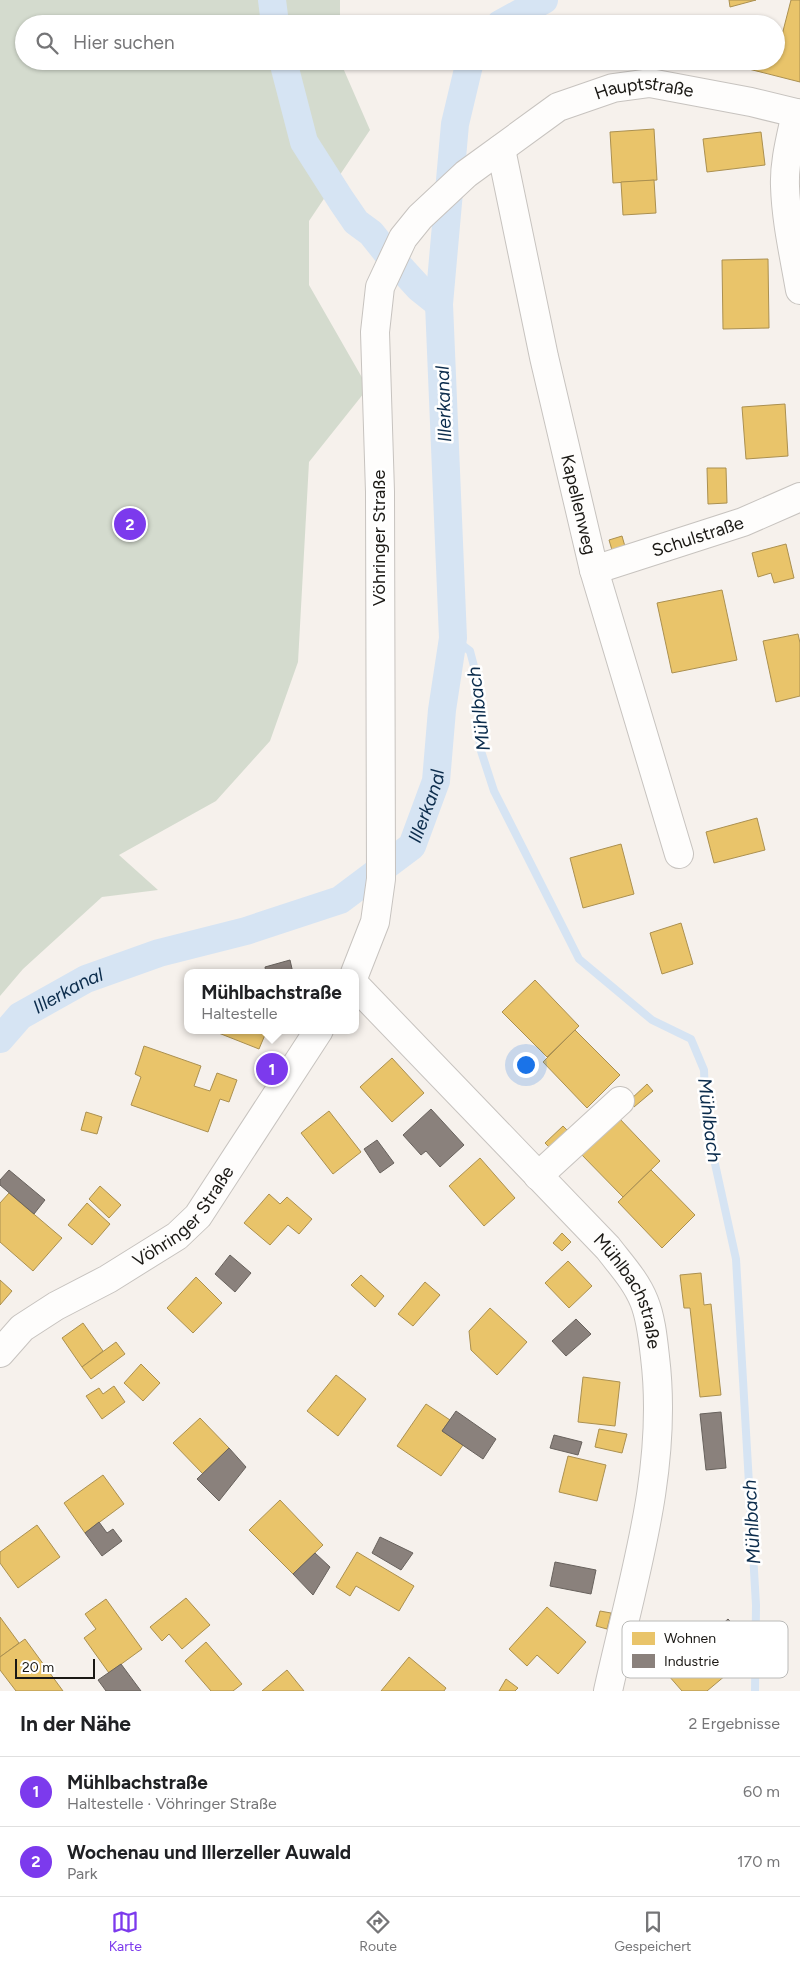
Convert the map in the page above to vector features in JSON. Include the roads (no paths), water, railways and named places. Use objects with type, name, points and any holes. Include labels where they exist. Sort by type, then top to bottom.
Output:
[{"type":"street","name":"Hauptstraße","points":[[501,149],[558,107],[613,88],[650,83],[752,102],[798,114]]},
{"type":"street","points":[[798,114],[788,155],[785,184],[787,219],[800,290]]},
{"type":"street","name":"Vöhringer Straße","points":[[357,969],[375,922],[381,879],[380,492],[375,381],[375,332],[380,287],[403,238],[420,217],[466,174],[501,149]]},
{"type":"street","name":"Kapellenweg","points":[[501,149],[544,357],[594,570],[679,854]]},
{"type":"street","name":"Schulstraße","points":[[594,570],[742,522],[800,498]]},
{"type":"street","name":"Mühlbachstraße","points":[[359,989],[608,1248],[633,1280],[644,1302],[653,1341],[658,1380],[655,1470],[643,1538],[624,1621]]},
{"type":"street","name":"Vöhringer Straße","points":[[0,1353],[22,1328],[56,1306],[108,1279],[177,1236],[198,1216],[316,1034]]},
{"type":"street","points":[[538,1176],[620,1100]]},
{"type":"street","name":"Mühlbachstraße","points":[[608,1691],[622,1630]]},
{"type":"waterway","name":"Illerkanal","points":[[272,0],[274,15]]},
{"type":"waterway","name":"Illerkanal","points":[[516,15],[544,0]]},
{"type":"waterway","name":"Illerkanal","points":[[285,70],[304,142],[341,200],[356,222],[371,233],[419,288],[439,304]]},
{"type":"waterway","name":"Illerkanal","points":[[0,1039],[20,1016],[86,979],[159,953],[246,931],[340,900],[412,846],[436,781],[442,710],[453,638],[439,304],[455,124],[468,70]]},
{"type":"waterway","name":"Mühlbach","points":[[453,638],[470,651],[475,670],[480,748],[494,791],[579,959],[652,1020],[691,1039],[704,1070],[706,1123],[736,1259],[756,1621]]},
{"type":"waterway","name":"Mühlbach","points":[[755,1678],[755,1691]]},
{"type":"place","name":"Wochenau und Illerzeller Auwald","points":[[130,524]]},
{"type":"place","name":"Mühlbachstraße","points":[[272,1069]]}]
